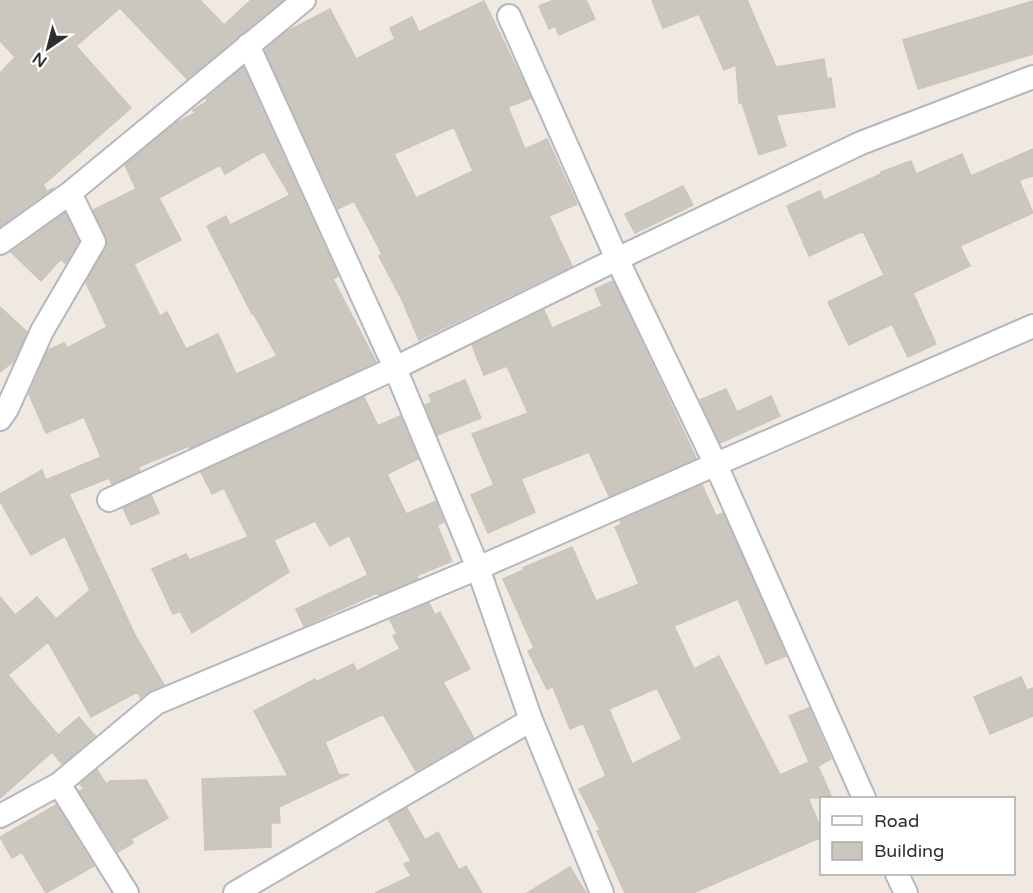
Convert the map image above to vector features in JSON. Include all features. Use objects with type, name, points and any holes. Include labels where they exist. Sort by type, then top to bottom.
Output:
[{"type":"street","points":[[0,243],[70,193],[304,0]]},
{"type":"street","points":[[509,16],[617,259],[716,465],[864,797]]},
{"type":"street","points":[[248,45],[394,368],[478,568],[531,720],[602,893]]},
{"type":"street","points":[[109,500],[394,368],[861,143],[1033,77]]},
{"type":"street","points":[[0,419],[7,409],[42,331],[94,242],[70,193]]},
{"type":"street","points":[[0,816],[59,784],[156,703],[478,568],[1033,326]]},
{"type":"street","points":[[235,893],[531,720]]},
{"type":"street","points":[[59,784],[127,893]]},
{"type":"street","points":[[898,875],[906,893]]},
{"type":"building","points":[[0,0],[200,0],[224,25],[251,0],[283,0],[187,79],[120,8],[76,46],[131,108],[43,185],[47,191],[54,188],[0,226],[0,73],[15,57],[0,41]]},
{"type":"building","points":[[554,0],[586,0],[595,19],[559,35],[555,26],[549,29],[539,6]]},
{"type":"building","points":[[652,0],[747,0],[776,67],[824,59],[827,79],[831,78],[835,107],[776,115],[786,146],[759,155],[742,103],[739,103],[736,65],[724,70],[699,14],[663,28]]},
{"type":"building","points":[[484,1],[531,98],[508,107],[525,149],[547,139],[577,204],[549,216],[572,266],[419,340],[402,300],[379,256],[382,254],[354,201],[338,209],[265,50],[286,32],[330,9],[356,59],[395,39],[390,28],[412,17],[419,32]],"holes":[[[454,127],[473,171],[416,198],[394,154]]]},
{"type":"building","points":[[1033,1],[1033,54],[918,89],[903,40]]},
{"type":"building","points":[[243,67],[338,276],[333,279],[376,362],[190,448],[189,446],[138,467],[140,471],[112,484],[109,478],[69,494],[135,635],[164,685],[141,698],[137,692],[91,717],[48,642],[8,675],[58,735],[79,717],[95,736],[62,764],[52,752],[0,798],[0,597],[15,615],[37,597],[56,619],[90,590],[65,536],[31,555],[0,501],[0,494],[42,470],[46,480],[101,457],[84,417],[46,433],[29,394],[48,350],[64,343],[67,348],[107,327],[86,283],[107,243],[106,236],[93,210],[136,189],[125,165],[174,124],[195,113],[193,110],[208,101],[206,99]],"holes":[[[264,151],[290,195],[230,225],[226,216],[207,226],[252,314],[277,356],[236,374],[218,334],[186,349],[167,312],[160,316],[134,264],[181,240],[159,198],[220,165],[225,174]]]},
{"type":"building","points":[[1033,149],[1033,176],[1019,180],[1033,213],[960,246],[970,266],[913,293],[936,344],[908,357],[892,324],[849,345],[828,302],[884,275],[863,231],[809,256],[787,206],[820,191],[824,200],[881,172],[911,161],[916,174],[962,154],[971,176]]},
{"type":"building","points":[[683,186],[693,205],[635,233],[625,214]]},
{"type":"building","points":[[65,213],[79,241],[66,264],[61,259],[41,281],[11,252]]},
{"type":"building","points":[[613,281],[696,458],[609,496],[589,452],[521,479],[535,512],[488,533],[471,495],[494,485],[472,434],[528,413],[507,366],[484,375],[472,345],[544,310],[552,328],[602,306],[595,289]]},
{"type":"building","points":[[0,307],[27,332],[14,361],[0,372]]},
{"type":"building","points":[[465,380],[481,418],[437,435],[425,405],[432,402],[429,395]]},
{"type":"building","points":[[726,389],[737,412],[771,396],[780,416],[720,443],[700,400]]},
{"type":"building","points":[[364,397],[378,426],[400,416],[418,459],[387,474],[406,514],[436,501],[444,522],[437,525],[452,561],[416,576],[418,579],[378,595],[377,593],[304,626],[296,609],[368,575],[349,535],[330,546],[315,521],[274,540],[289,572],[192,633],[180,611],[173,614],[152,569],[186,554],[189,560],[248,537],[224,488],[212,494],[201,472]]},
{"type":"building","points":[[702,485],[716,516],[723,513],[786,656],[766,664],[738,599],[674,626],[694,669],[719,656],[780,775],[809,762],[789,716],[809,708],[831,759],[818,766],[832,797],[808,798],[820,826],[820,838],[693,893],[625,893],[597,831],[600,830],[579,789],[606,776],[583,723],[570,729],[553,687],[547,689],[528,651],[534,648],[503,579],[572,547],[596,601],[639,584],[615,527],[621,525],[620,521]],"holes":[[[657,688],[682,739],[632,764],[609,709]]]},
{"type":"building","points":[[151,495],[159,513],[131,525],[123,508]]},
{"type":"building","points":[[429,603],[435,615],[440,612],[470,669],[443,682],[474,738],[416,771],[383,714],[325,742],[339,775],[349,774],[279,807],[280,823],[271,823],[271,847],[205,850],[202,779],[288,776],[254,711],[315,679],[316,682],[353,664],[357,671],[400,649],[393,636],[397,634],[390,620]]},
{"type":"building","points":[[1021,677],[1027,690],[1033,688],[1033,716],[990,734],[974,697]]},
{"type":"building","points":[[97,770],[106,784],[110,781],[146,780],[168,818],[131,839],[133,843],[118,852],[79,791],[84,789],[80,784]]},
{"type":"building","points":[[56,805],[94,866],[46,893],[22,852],[12,858],[0,837]]},
{"type":"building","points":[[407,808],[425,840],[438,832],[459,870],[466,866],[482,893],[375,893],[411,876],[404,864],[411,861],[388,819]]},
{"type":"building","points":[[570,867],[586,893],[527,893]]}]
